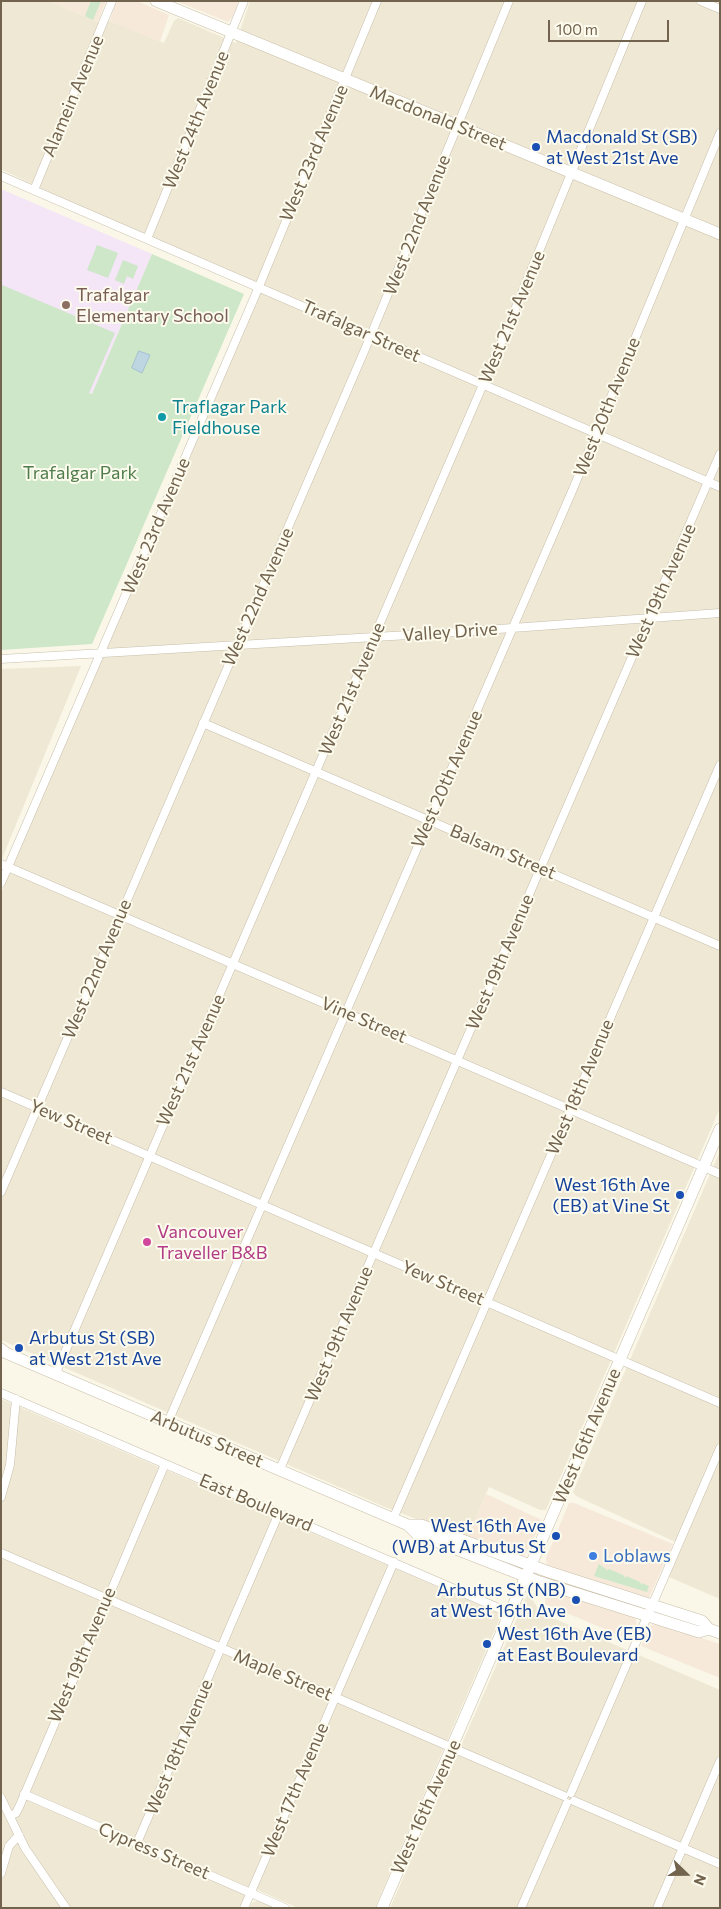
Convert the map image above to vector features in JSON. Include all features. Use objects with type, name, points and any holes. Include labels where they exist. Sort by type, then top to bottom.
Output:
[{"type":"main road","name":"Macdonald Street","points":[[156,1],[720,234]]},
{"type":"main road","name":"West 16th Avenue","points":[[382,1908],[720,1129]]},
{"type":"main road","name":"Arbutus Street","points":[[3,1351],[408,1525],[420,1525],[531,1566],[702,1621],[715,1631]]},
{"type":"main road","name":"Arbutus Street","points":[[408,1525],[417,1534],[526,1577],[699,1632],[715,1631]]},
{"type":"street","name":"Alamein Avenue","points":[[34,190],[112,1]]},
{"type":"street","name":"West 24th Avenue","points":[[147,238],[244,1]]},
{"type":"street","name":"West 23rd Avenue","points":[[1,884],[5,865],[101,653],[259,287],[377,1]]},
{"type":"street","name":"West 22nd Avenue","points":[[1,1192],[371,335],[510,1]]},
{"type":"street","name":"West 21st Avenue","points":[[56,1373],[483,385],[642,1]]},
{"type":"street","points":[[701,1],[720,9]]},
{"type":"street","name":"West 20th Avenue","points":[[168,1422],[596,433],[720,133]]},
{"type":"street","name":"Trafalgar Street","points":[[1,176],[720,487]]},
{"type":"street","name":"West 19th Avenue","points":[[280,1469],[720,454]]},
{"type":"street","name":"Valley Drive","points":[[1,659],[374,638],[720,613]]},
{"type":"street","name":"Balsam Street","points":[[203,723],[720,946]]},
{"type":"street","name":"West 18th Avenue","points":[[393,1519],[720,765]]},
{"type":"street","name":"Vine Street","points":[[5,865],[720,1174]]},
{"type":"street","name":"Yew Street","points":[[1,1092],[720,1402]]},
{"type":"street","name":"East Boulevard","points":[[1,1393],[510,1613]]},
{"type":"street","points":[[1,1497],[10,1466],[16,1399]]},
{"type":"street","points":[[521,1908],[720,1448]]},
{"type":"street","name":"West 19th Avenue","points":[[10,1816],[16,1813],[165,1464]]},
{"type":"street","name":"West 18th Avenue","points":[[137,1843],[279,1513]]},
{"type":"street","name":"Maple Street","points":[[1,1553],[720,1864]]},
{"type":"street","name":"West 17th Avenue","points":[[244,1908],[394,1562]]},
{"type":"street","points":[[657,1908],[720,1762]]},
{"type":"street","name":"Cypress Street","points":[[24,1794],[285,1908]]},
{"type":"street","points":[[1,1798],[41,1874],[66,1908]]},
{"type":"street","points":[[1,1873],[9,1846],[19,1835]]},
{"type":"shaded area","points":[[1,1],[49,1],[98,22],[110,21],[164,43],[174,21],[178,18],[236,43],[250,1],[720,1],[720,1108],[546,1510],[540,1510],[489,1487],[467,1538],[385,1507],[1,1340],[1,893],[261,284],[93,214],[1,169]]},
{"type":"shaded area","points":[[49,1],[106,1],[98,22]]},
{"type":"shaded area","points":[[116,1],[137,1],[169,15],[160,42],[110,21]]},
{"type":"shaded area","points":[[176,1],[239,1],[232,18],[228,22]]},
{"type":"shaded area","name":"Trafalgar Elementary School","points":[[1,189],[152,254],[92,394],[1,355]]},
{"type":"shaded area","points":[[81,666],[1,861],[1,669]]},
{"type":"shaded area","points":[[720,1151],[720,1599],[669,1577],[682,1545],[576,1496],[573,1492]]},
{"type":"shaded area","points":[[1,1399],[498,1613],[499,1620],[375,1908],[298,1908],[249,1886],[240,1908],[1,1908]]},
{"type":"shaded area","points":[[486,1494],[542,1520],[529,1549],[523,1556],[521,1557],[467,1538]]},
{"type":"shaded area","points":[[569,1503],[574,1503],[673,1544],[648,1600],[547,1565],[546,1558]]},
{"type":"shaded area","points":[[546,1589],[635,1617],[637,1627],[631,1640],[545,1604]]},
{"type":"shaded area","points":[[528,1593],[541,1613],[720,1690],[720,1908],[390,1908]]},
{"type":"shaded area","points":[[656,1623],[720,1644],[720,1678],[641,1646],[650,1626]]},
{"type":"shaded area","points":[[257,1901],[275,1908],[250,1908],[252,1903]]},
{"type":"green space","points":[[91,1],[101,1],[93,20],[85,16]]},
{"type":"green space","points":[[97,245],[118,253],[108,278],[87,270]]},
{"type":"green space","name":"Trafalgar Park","points":[[152,254],[244,294],[92,644],[1,650],[1,287],[2,285],[115,333],[89,393],[92,394]]},
{"type":"green space","points":[[123,260],[138,266],[133,279],[127,276],[124,284],[115,280]]},
{"type":"green space","points":[[599,1564],[607,1570],[609,1569],[623,1575],[625,1578],[626,1576],[640,1582],[641,1585],[642,1583],[649,1586],[647,1592],[594,1576]]},
{"type":"water","points":[[139,351],[150,355],[142,373],[132,368]]},
{"type":"place","name":"Macdonald St (SB) at West 21st Ave","points":[[536,147]]},
{"type":"place","name":"Trafalgar Elementary School","points":[[66,305]]},
{"type":"place","name":"Traflagar Park Fieldhouse","points":[[162,417]]},
{"type":"place","name":"West 16th Ave (EB) at Vine St","points":[[680,1195]]},
{"type":"place","name":"Vancouver Traveller B&B","points":[[147,1242]]},
{"type":"place","name":"Arbutus St (SB) at West 21st Ave","points":[[19,1348]]},
{"type":"place","name":"West 16th Ave (WB) at Arbutus St","points":[[556,1536]]},
{"type":"place","name":"Loblaws","points":[[593,1556]]},
{"type":"place","name":"Arbutus St (NB) at West 16th Ave","points":[[576,1600]]},
{"type":"place","name":"West 16th Ave (EB) at East Boulevard","points":[[487,1644]]}]
